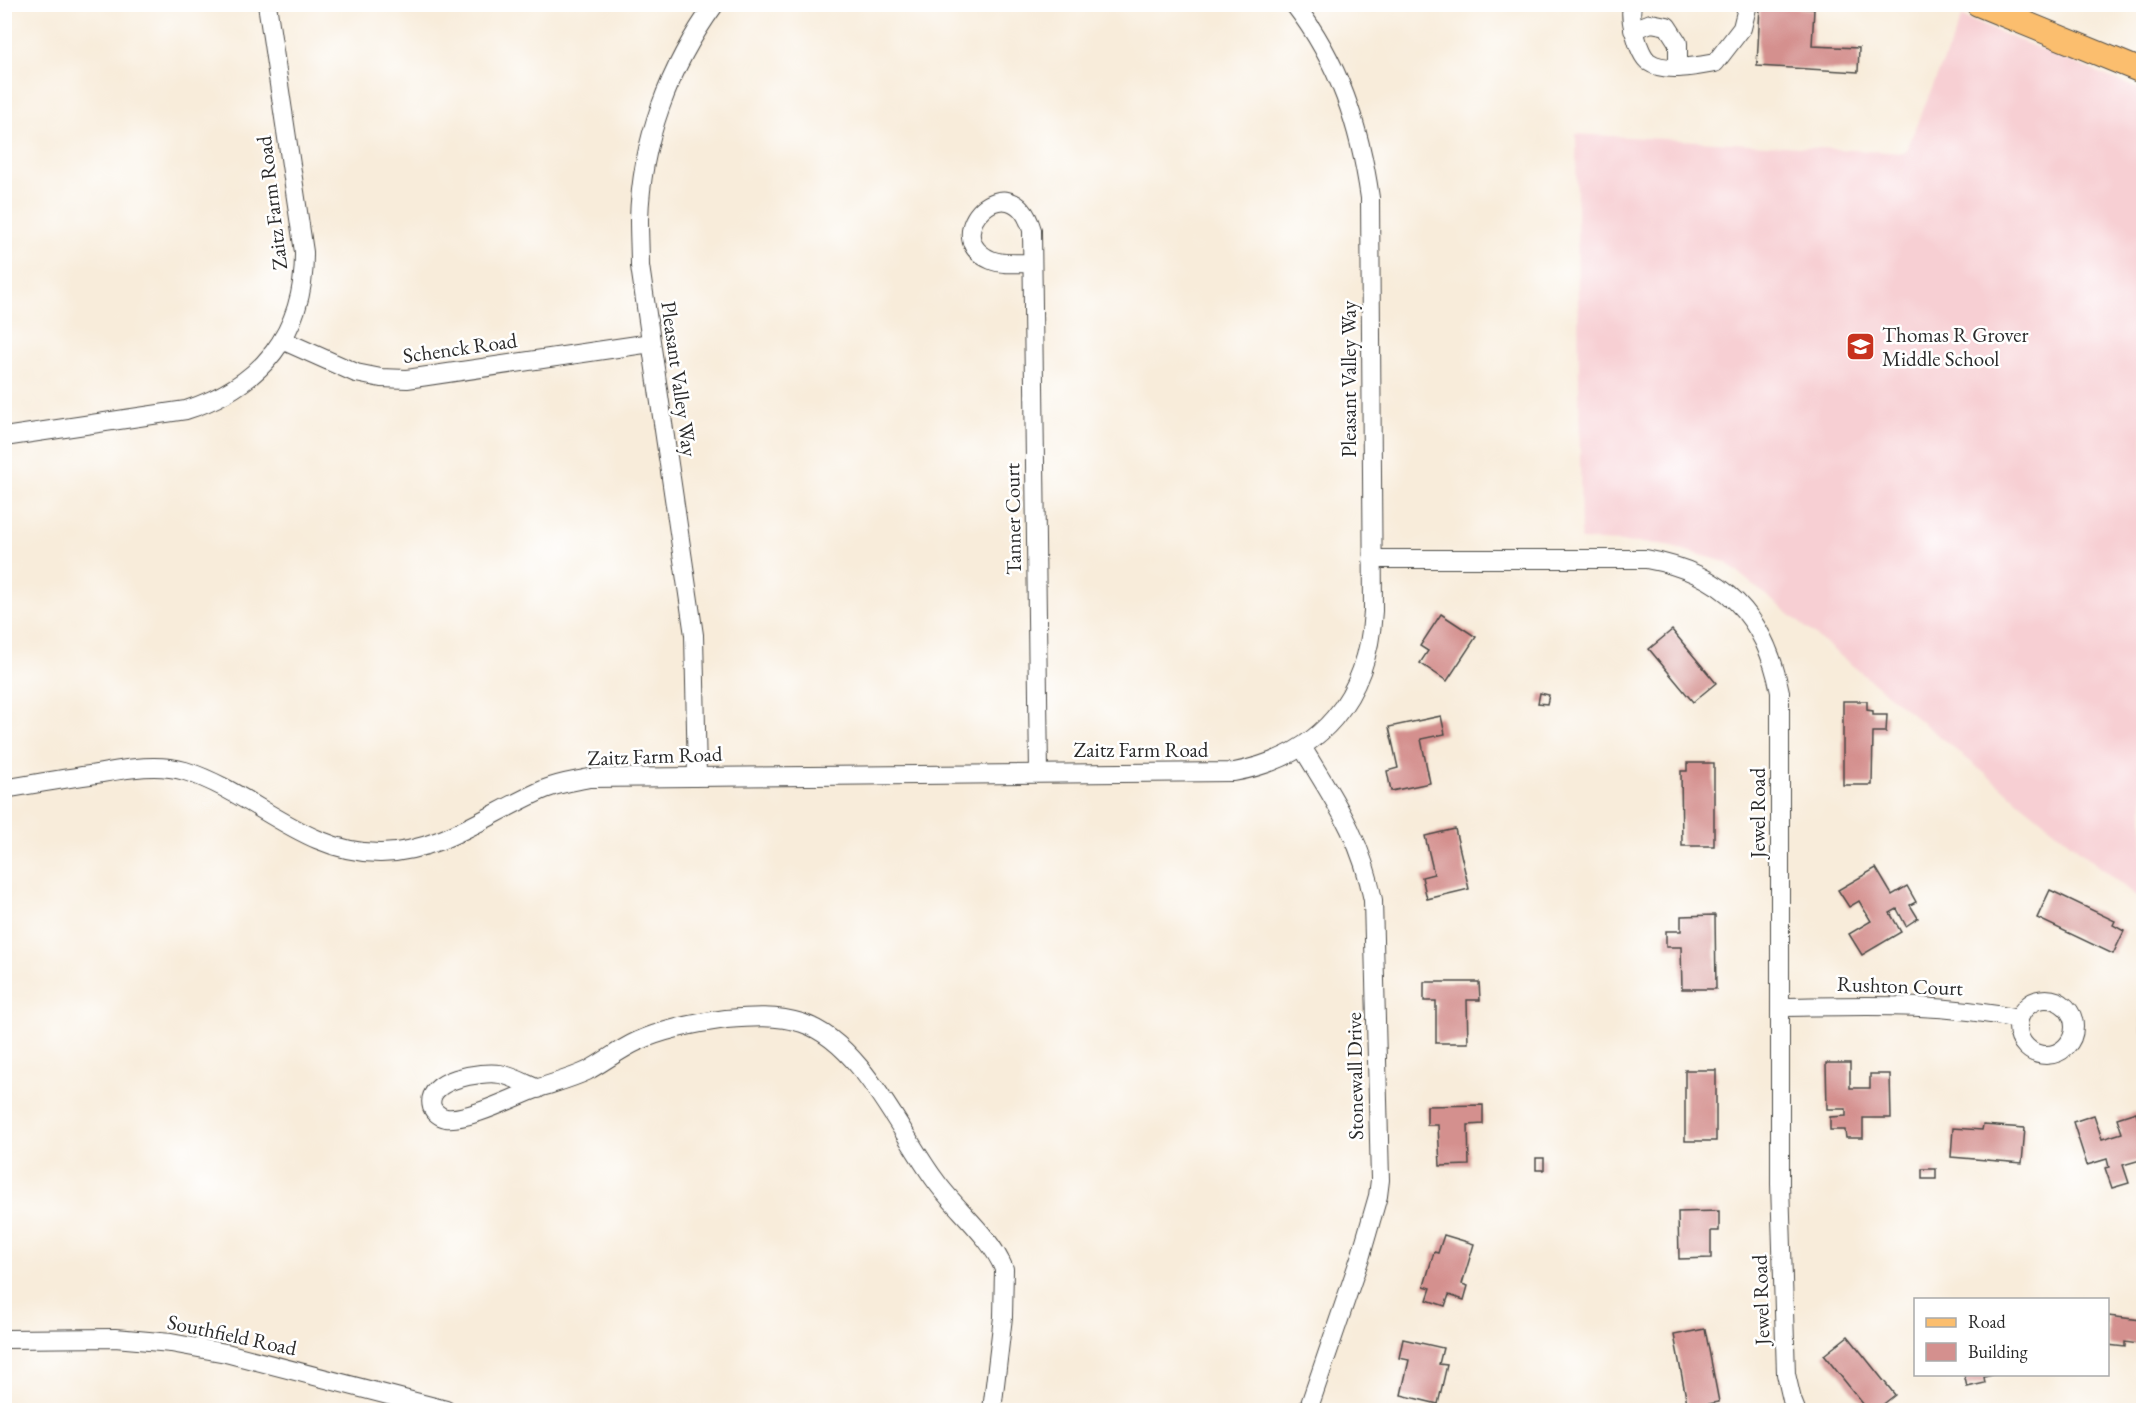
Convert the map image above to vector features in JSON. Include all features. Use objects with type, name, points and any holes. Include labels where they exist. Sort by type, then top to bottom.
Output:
[{"type":"main road","points":[[1978,4],[2144,72]]},
{"type":"street","name":"Zaitz Farm Road","points":[[4,437],[186,410],[209,403],[233,391],[252,376],[271,357],[282,340],[294,317],[301,291],[304,252],[267,4]]},
{"type":"street","name":"Pleasant Valley Way","points":[[697,776],[694,635],[640,266],[639,219],[642,179],[652,133],[664,95],[681,58],[715,4]]},
{"type":"street","name":"Pleasant Valley Way","points":[[1294,4],[1327,53],[1346,93],[1358,129],[1370,198],[1372,627],[1366,660],[1356,686],[1342,709],[1323,730],[1302,747]]},
{"type":"street","points":[[1632,4],[1630,20],[1638,45],[1649,62],[1666,68],[1690,68],[1715,63],[1742,28],[1748,4]]},
{"type":"street","points":[[1633,30],[1651,23],[1667,26],[1678,43],[1678,68]]},
{"type":"street","name":"Tanner Court","points":[[1032,263],[1039,773]]},
{"type":"street","name":"Schenck Road","points":[[282,340],[356,374],[407,379],[651,344]]},
{"type":"street","name":"Jewel Road","points":[[1372,559],[1646,559],[1671,564],[1698,574],[1720,587],[1740,604],[1756,625],[1767,645],[1775,667],[1780,692],[1780,1184],[1786,1374],[1796,1410]]},
{"type":"street","name":"Zaitz Farm Road","points":[[4,789],[134,768],[158,767],[183,771],[207,779],[302,833],[327,844],[380,853],[407,850],[434,843],[547,788],[589,778],[1234,772],[1277,760],[1302,747]]},
{"type":"street","name":"Stonewall Drive","points":[[1302,747],[1347,821],[1368,872],[1371,891],[1380,1180],[1378,1196],[1361,1255],[1308,1410]]},
{"type":"street","name":"Rushton Court","points":[[1780,1007],[1920,1006],[2018,1019]]},
{"type":"street","points":[[538,1089],[501,1074],[486,1073],[446,1082],[437,1087],[432,1096],[432,1106],[436,1113],[446,1118],[466,1115],[578,1075],[637,1042],[669,1030],[724,1020],[768,1016],[803,1024],[825,1035],[849,1055],[876,1090],[934,1179],[1001,1262],[1004,1269],[1003,1317],[992,1410]]},
{"type":"street","name":"Southfield Road","points":[[4,1339],[115,1338],[182,1345],[226,1353],[446,1410]]},
{"type":"shaded area","name":"Thomas R Grover Middle School","points":[[1962,17],[2143,91],[2143,902],[1725,562],[1661,544],[1581,540],[1576,134],[1905,153]]},
{"type":"building","points":[[1760,6],[1814,9],[1812,46],[1859,48],[1858,72],[1757,66]]},
{"type":"building","points":[[1441,614],[1476,637],[1447,681],[1420,663],[1428,651],[1420,646]]},
{"type":"building","points":[[1672,630],[1716,683],[1693,702],[1649,649]]},
{"type":"building","points":[[1540,693],[1549,695],[1547,704],[1538,703]]},
{"type":"building","points":[[1843,701],[1867,701],[1867,710],[1873,711],[1873,715],[1887,715],[1886,732],[1873,732],[1872,785],[1843,785]]},
{"type":"building","points":[[1441,716],[1445,734],[1421,739],[1430,783],[1391,791],[1387,771],[1398,768],[1389,727]]},
{"type":"building","points":[[1687,763],[1714,763],[1714,846],[1682,846],[1681,771],[1687,771]]},
{"type":"building","points":[[1455,829],[1469,889],[1427,899],[1422,877],[1434,874],[1425,836]]},
{"type":"building","points":[[1876,868],[1892,895],[1907,886],[1916,902],[1910,905],[1918,918],[1906,926],[1897,909],[1890,913],[1901,932],[1862,955],[1849,934],[1871,921],[1859,901],[1849,907],[1838,890]]},
{"type":"building","points":[[2050,890],[2115,921],[2113,925],[2124,931],[2113,954],[2037,918]]},
{"type":"building","points":[[1715,915],[1716,989],[1682,989],[1681,947],[1666,947],[1666,931],[1681,931],[1681,916]]},
{"type":"building","points":[[1424,982],[1479,982],[1480,1000],[1467,1000],[1468,1043],[1436,1043],[1436,1001],[1424,1001]]},
{"type":"building","points":[[2141,1016],[2144,1016],[2144,1033],[2142,1033]]},
{"type":"building","points":[[1826,1063],[1850,1063],[1850,1088],[1870,1088],[1870,1074],[1890,1074],[1891,1118],[1863,1118],[1863,1138],[1846,1138],[1845,1130],[1830,1130],[1830,1117],[1846,1116],[1846,1109],[1827,1109]]},
{"type":"building","points":[[1685,1070],[1716,1070],[1716,1141],[1685,1141]]},
{"type":"building","points":[[1483,1105],[1483,1124],[1468,1125],[1469,1165],[1440,1166],[1438,1125],[1427,1125],[1427,1106]]},
{"type":"building","points":[[2136,1112],[2144,1137],[2144,1159],[2123,1165],[2129,1183],[2112,1188],[2105,1168],[2109,1167],[2107,1159],[2087,1165],[2073,1122],[2094,1115],[2102,1139],[2122,1133],[2117,1118]]},
{"type":"building","points":[[1983,1125],[2025,1128],[2022,1163],[1951,1157],[1953,1128],[1982,1130]]},
{"type":"building","points":[[1536,1158],[1544,1158],[1544,1170],[1536,1170]]},
{"type":"building","points":[[1922,1169],[1936,1169],[1936,1179],[1922,1179]]},
{"type":"building","points":[[1719,1211],[1719,1231],[1711,1231],[1711,1258],[1679,1259],[1678,1212]]},
{"type":"building","points":[[1444,1235],[1474,1244],[1462,1284],[1468,1286],[1464,1300],[1449,1295],[1445,1306],[1427,1300],[1431,1288],[1424,1286],[1434,1252],[1438,1253]]},
{"type":"building","points":[[2109,1316],[2141,1320],[2138,1344],[2125,1342],[2125,1347],[2109,1345]]},
{"type":"building","points":[[1705,1329],[1719,1402],[1688,1408],[1674,1335]]},
{"type":"building","points":[[1848,1336],[1895,1395],[1876,1410],[1868,1410],[1824,1355]]},
{"type":"building","points":[[1403,1339],[1443,1348],[1439,1364],[1447,1365],[1438,1404],[1401,1395],[1409,1360],[1399,1358]]},
{"type":"building","points":[[1964,1376],[1988,1376],[1984,1377],[1985,1383],[1967,1387]]},
{"type":"place","name":"Thomas R Grover Middle School","points":[[1861,347]]}]
